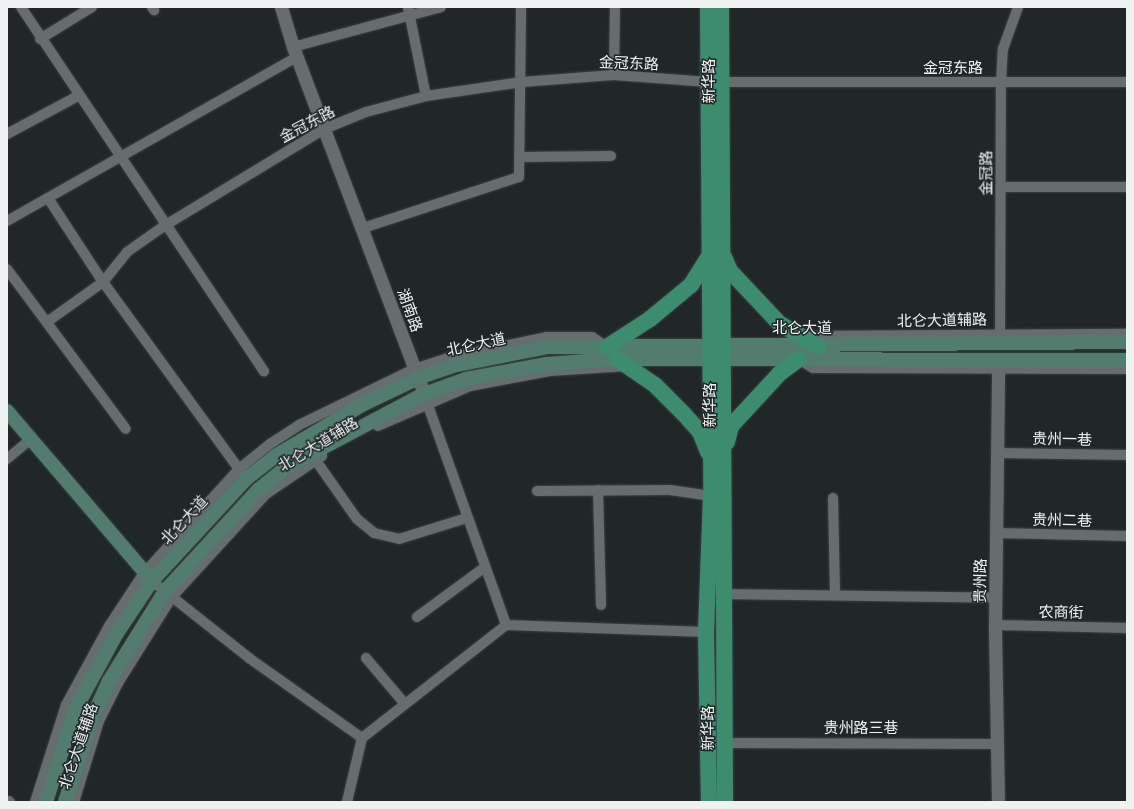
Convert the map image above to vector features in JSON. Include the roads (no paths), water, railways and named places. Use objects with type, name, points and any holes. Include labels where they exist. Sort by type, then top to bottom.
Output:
[{"type":"main road","name":"新华路","points":[[708,7],[715,82]]},
{"type":"main road","name":"新华路","points":[[721,7],[715,82],[717,458],[725,594],[725,802]]},
{"type":"main road","points":[[717,458],[700,432],[683,413],[655,386],[617,357],[650,319],[691,285],[716,253],[730,271],[780,324],[818,346]]},
{"type":"main road","name":"北仑大道","points":[[46,802],[75,710],[148,577],[242,474],[416,373],[548,347],[617,357],[673,359],[760,345],[818,346],[1000,338],[1127,342]]},
{"type":"main road","name":"北仑大道","points":[[65,802],[92,718],[109,681],[168,594],[258,490],[286,467],[313,456],[466,379],[546,364],[617,357],[717,352],[799,359],[998,365],[1127,360]]},
{"type":"main road","points":[[717,458],[730,426],[780,372],[799,359]]},
{"type":"main road","points":[[7,411],[30,440],[148,577]]},
{"type":"main road","name":"新华路","points":[[709,802],[706,632],[711,496],[717,458]]},
{"type":"street","points":[[21,7],[40,39],[164,226],[264,372]]},
{"type":"street","points":[[40,39],[92,7]]},
{"type":"street","name":"湖南路","points":[[281,7],[295,52],[363,228],[506,626]]},
{"type":"street","points":[[7,221],[120,158],[295,52],[409,11],[441,7]]},
{"type":"street","points":[[363,228],[512,182],[519,177],[521,157],[522,82],[521,7]]},
{"type":"street","points":[[614,75],[615,7]]},
{"type":"street","name":"金冠路","points":[[1000,338],[1001,83],[1003,50],[1018,7]]},
{"type":"street","points":[[409,11],[426,96]]},
{"type":"street","name":"金冠东路","points":[[47,322],[103,282],[127,252],[164,226],[324,129],[366,112],[426,96],[522,82],[614,75],[715,82],[1127,82]]},
{"type":"street","points":[[7,134],[78,96]]},
{"type":"street","points":[[521,157],[612,156]]},
{"type":"street","points":[[1000,188],[1127,187]]},
{"type":"street","points":[[48,198],[103,282],[242,474]]},
{"type":"street","points":[[7,269],[126,429]]},
{"type":"street","name":"北仑大道辅路","points":[[760,345],[801,336],[1000,338],[1127,334]]},
{"type":"street","points":[[998,365],[1127,369]]},
{"type":"street","name":"贵州路","points":[[998,365],[995,626],[998,802]]},
{"type":"street","points":[[7,459],[30,440]]},
{"type":"street","name":"贵州一巷","points":[[997,453],[1127,455]]},
{"type":"street","points":[[313,456],[357,519],[374,533],[399,539],[467,518]]},
{"type":"street","points":[[598,490],[601,605]]},
{"type":"street","points":[[536,491],[670,490],[711,496]]},
{"type":"street","points":[[833,498],[835,595]]},
{"type":"street","name":"贵州二巷","points":[[996,533],[1127,536]]},
{"type":"street","points":[[417,617],[485,567]]},
{"type":"street","points":[[148,577],[255,663],[362,738]]},
{"type":"street","name":"北仑大道辅路","points":[[35,802],[66,706],[109,626],[148,577]]},
{"type":"street","name":"北仑大道辅路","points":[[74,802],[99,721],[118,683],[168,594]]},
{"type":"street","points":[[725,594],[996,598]]},
{"type":"street","points":[[347,802],[362,738],[506,626],[706,632]]},
{"type":"street","name":"农商街","points":[[995,626],[1127,628]]},
{"type":"street","points":[[366,658],[405,704]]},
{"type":"street","name":"贵州路三巷","points":[[725,743],[997,744]]}]
